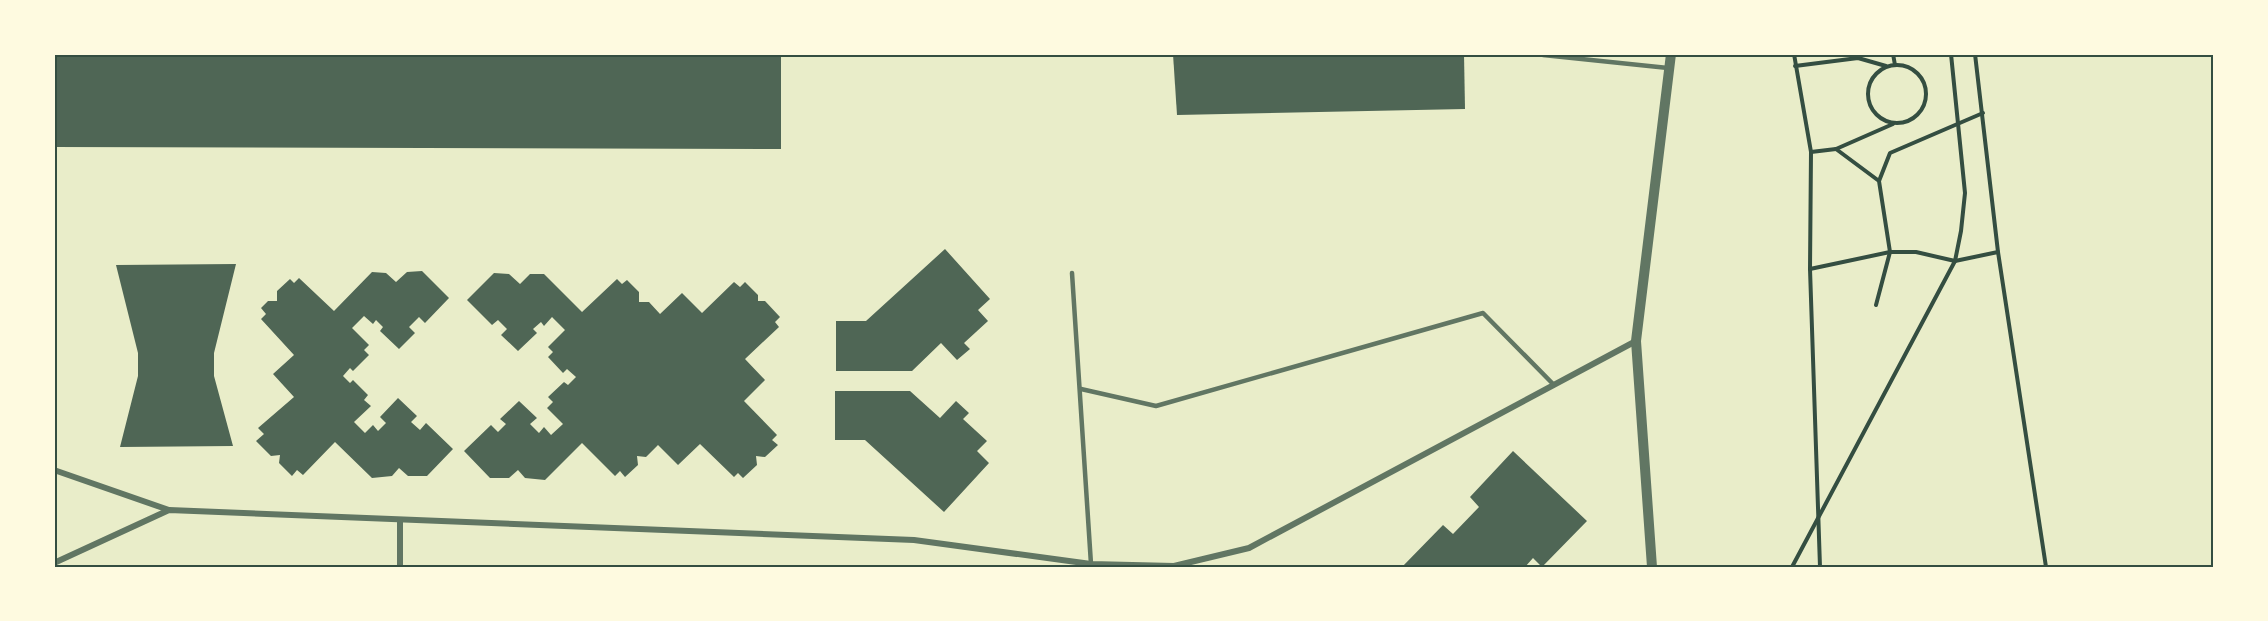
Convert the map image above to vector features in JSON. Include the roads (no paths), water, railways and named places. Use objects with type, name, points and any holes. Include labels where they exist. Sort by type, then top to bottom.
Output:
[{"type":"street","points":[[1652,567],[1636,341],[1671,54]]},
{"type":"street","points":[[54,470],[169,510],[914,540],[1091,565],[1174,566],[1248,548],[1636,341]]},
{"type":"street","points":[[54,563],[169,510]]},
{"type":"street","points":[[400,521],[400,567]]},
{"type":"lane","points":[[1543,55],[1668,68]]},
{"type":"lane","points":[[1072,273],[1091,565]]},
{"type":"lane","points":[[1081,389],[1156,406],[1483,313],[1554,385]]}]
